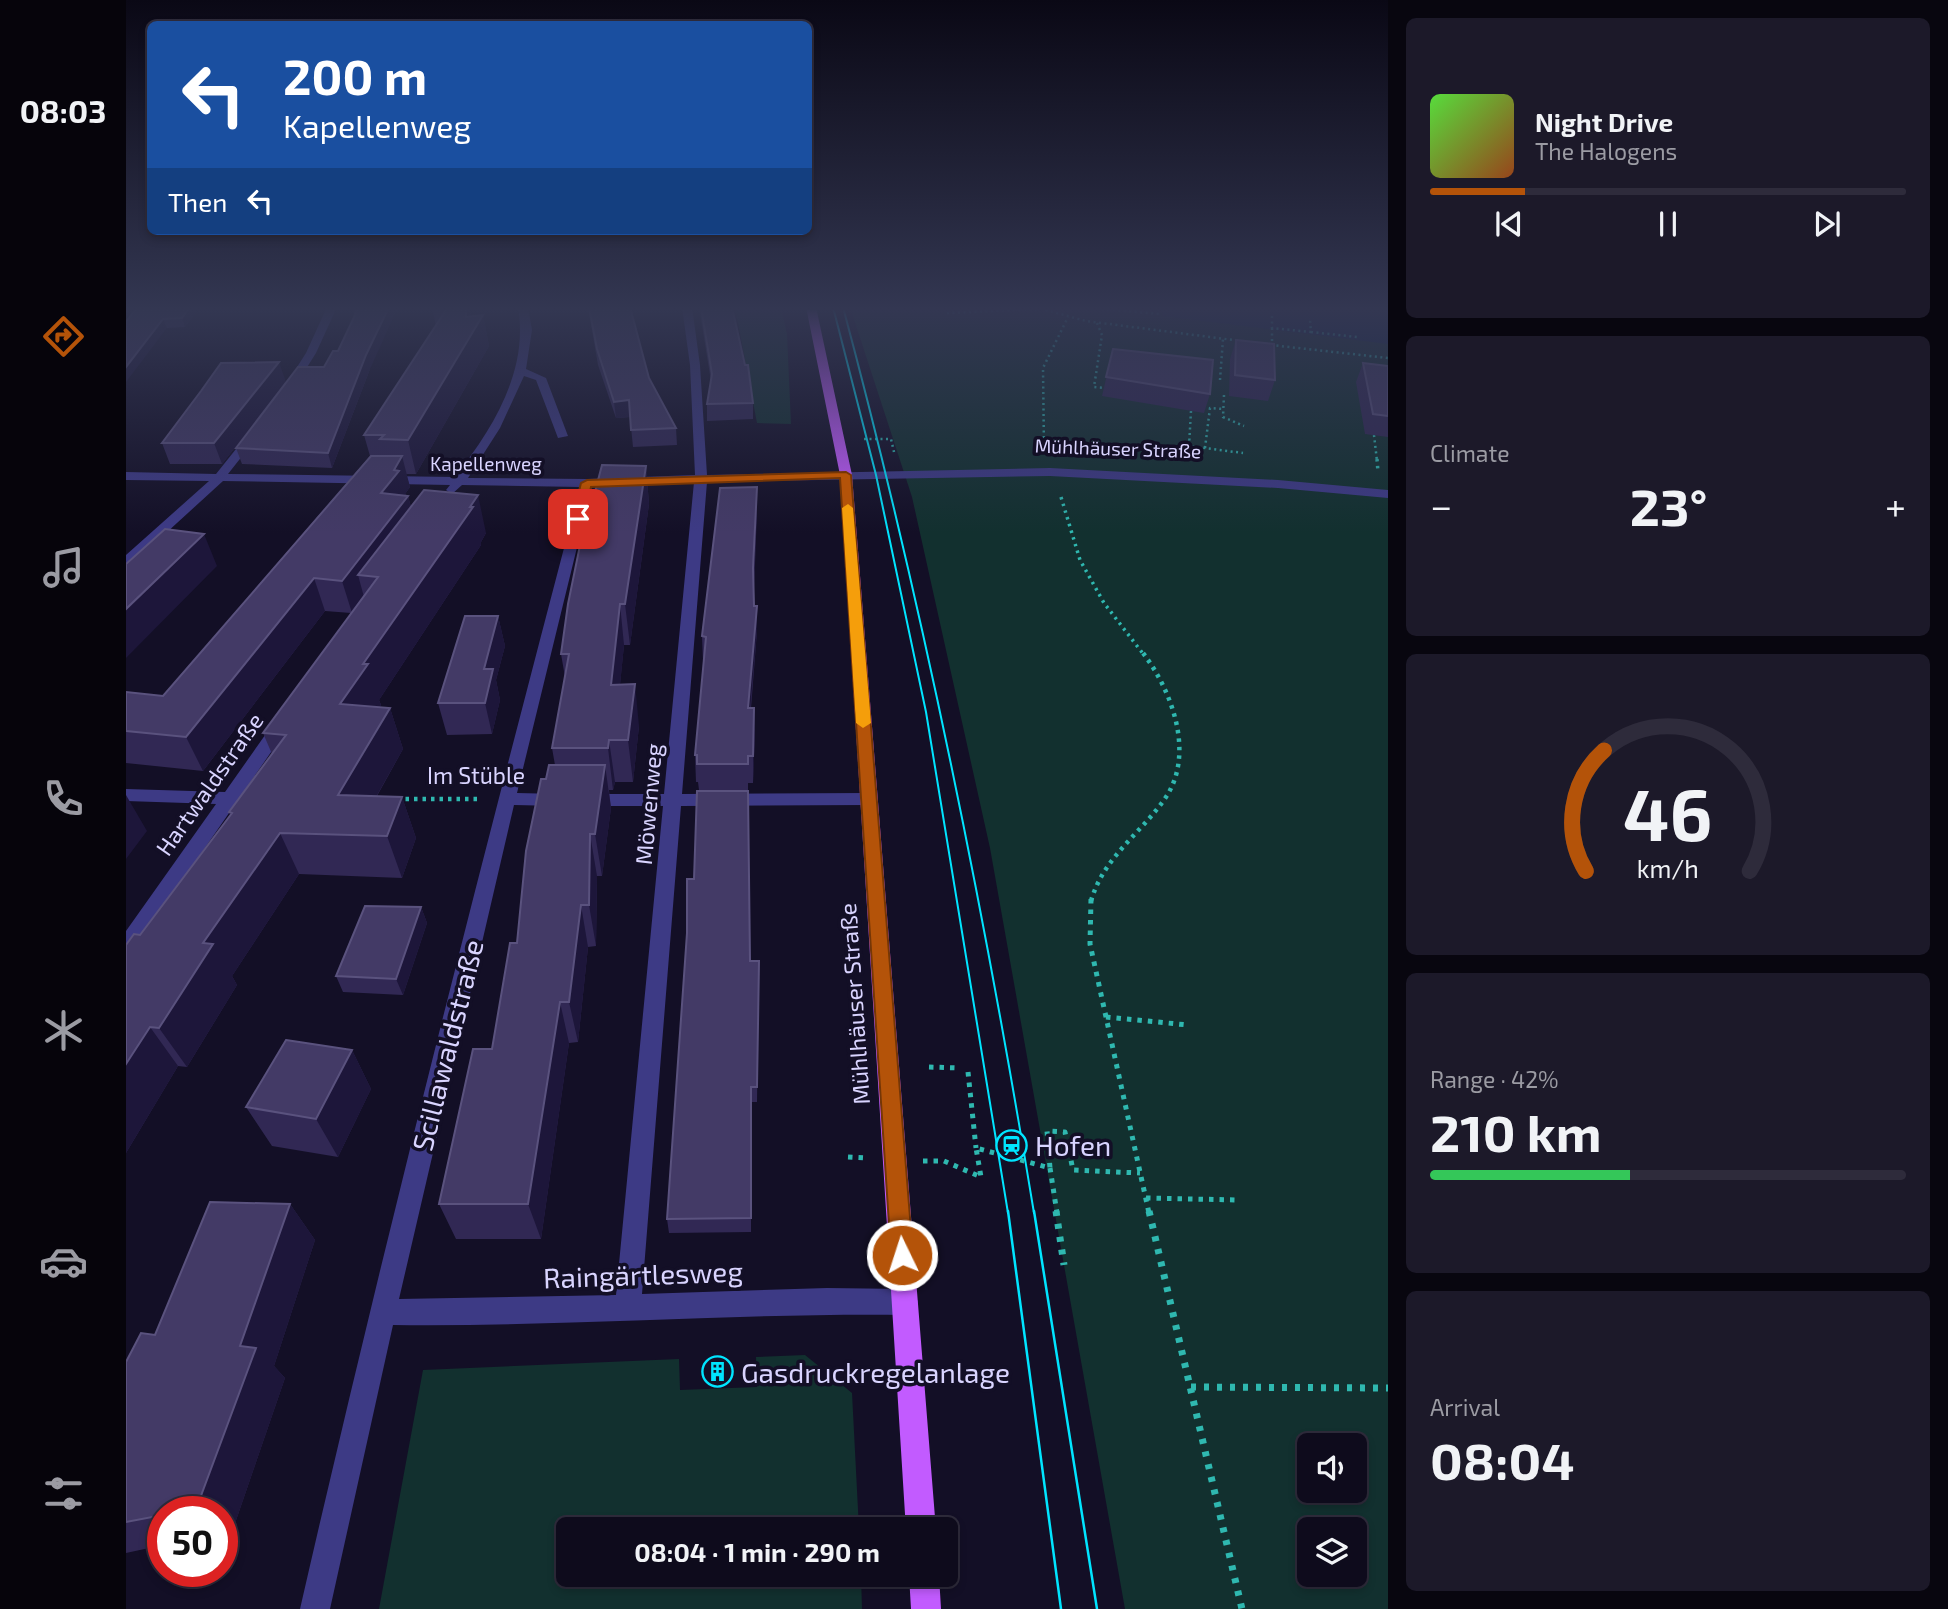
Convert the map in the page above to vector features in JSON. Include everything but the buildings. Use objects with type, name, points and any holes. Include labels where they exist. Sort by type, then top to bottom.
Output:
[{"type":"main road","name":"Mühlhäuser Straße","points":[[827,382],[846,475],[919,1517]]},
{"type":"main road","points":[[924,1587],[926,1609]]},
{"type":"street","points":[[281,400],[293,382]]},
{"type":"street","points":[[441,505],[458,483],[508,403],[517,382]]},
{"type":"street","points":[[542,382],[562,436]]},
{"type":"street","name":"Möwenweg","points":[[628,1305],[701,477],[696,382]]},
{"type":"street","points":[[126,562],[218,479],[257,430]]},
{"type":"street","name":"Mühlhäuser Straße","points":[[846,475],[1050,472],[1278,484],[1384,494]]},
{"type":"street","name":"Kapellenweg","points":[[126,475],[218,479],[359,476],[458,483],[587,483],[701,477],[846,475]]},
{"type":"street","name":"Scillawaldstraße","points":[[315,1609],[507,799],[587,483]]},
{"type":"street","name":"Hartwaldstraße","points":[[126,946],[290,712]]},
{"type":"street","points":[[126,795],[228,798]]},
{"type":"street","name":"Im Stüble","points":[[507,799],[868,799]]},
{"type":"street","name":"Raingärtlesweg","points":[[384,1311],[461,1313],[628,1305],[905,1302]]},
{"type":"path","points":[[1044,382],[1044,456],[1060,493],[1080,561],[1104,603],[1155,669],[1180,732],[1177,772],[1166,797],[1117,851],[1102,873],[1091,899],[1090,944],[1140,1173],[1242,1609]]},
{"type":"path","points":[[1095,382],[1094,387],[1104,388]]},
{"type":"path","points":[[1224,395],[1223,417],[1244,426]]},
{"type":"path","points":[[1205,448],[1210,408],[1223,410]]},
{"type":"path","points":[[1191,411],[1189,446],[1243,453]]},
{"type":"path","points":[[1374,435],[1384,494]]},
{"type":"path","name":"Im Stüble","points":[[387,799],[507,799]]},
{"type":"path","points":[[1106,1017],[1188,1024]]},
{"type":"path","points":[[929,1067],[960,1068]]},
{"type":"path","points":[[848,1157],[944,1161],[981,1177],[968,1072]]},
{"type":"path","points":[[1064,1265],[1047,1131],[1065,1132],[1073,1170],[1140,1173]]},
{"type":"path","points":[[976,1148],[1050,1168]]},
{"type":"path","points":[[1146,1198],[1238,1200]]},
{"type":"path","points":[[1191,1387],[1388,1388]]},
{"type":"green space","points":[[749,382],[789,382],[791,424],[757,423]]},
{"type":"green space","points":[[875,382],[1388,382],[1388,1609],[1125,1609],[990,848],[912,497]]},
{"type":"green space","points":[[805,1355],[852,1393],[858,1517],[556,1517],[556,1587],[861,1587],[862,1609],[379,1609],[423,1370],[679,1359],[680,1390],[757,1387],[756,1357]]},
{"type":"tram line","points":[[852,382],[876,475],[926,712],[1008,1213]]},
{"type":"tram line","points":[[862,382],[900,532],[950,758],[973,871],[1034,1213]]},
{"type":"tram line","points":[[1008,1211],[1061,1609]]},
{"type":"tram line","points":[[1034,1211],[1097,1609]]},
{"type":"slow traffic","points":[[848,508],[863,723]]},
{"type":"place","name":"Hofen","points":[[1012,1145]]},
{"type":"place","name":"Gasdruckregelanlage","points":[[718,1372]]},
{"type":"route","points":[[578,519],[587,483],[701,477],[846,475],[902,1255]]}]
